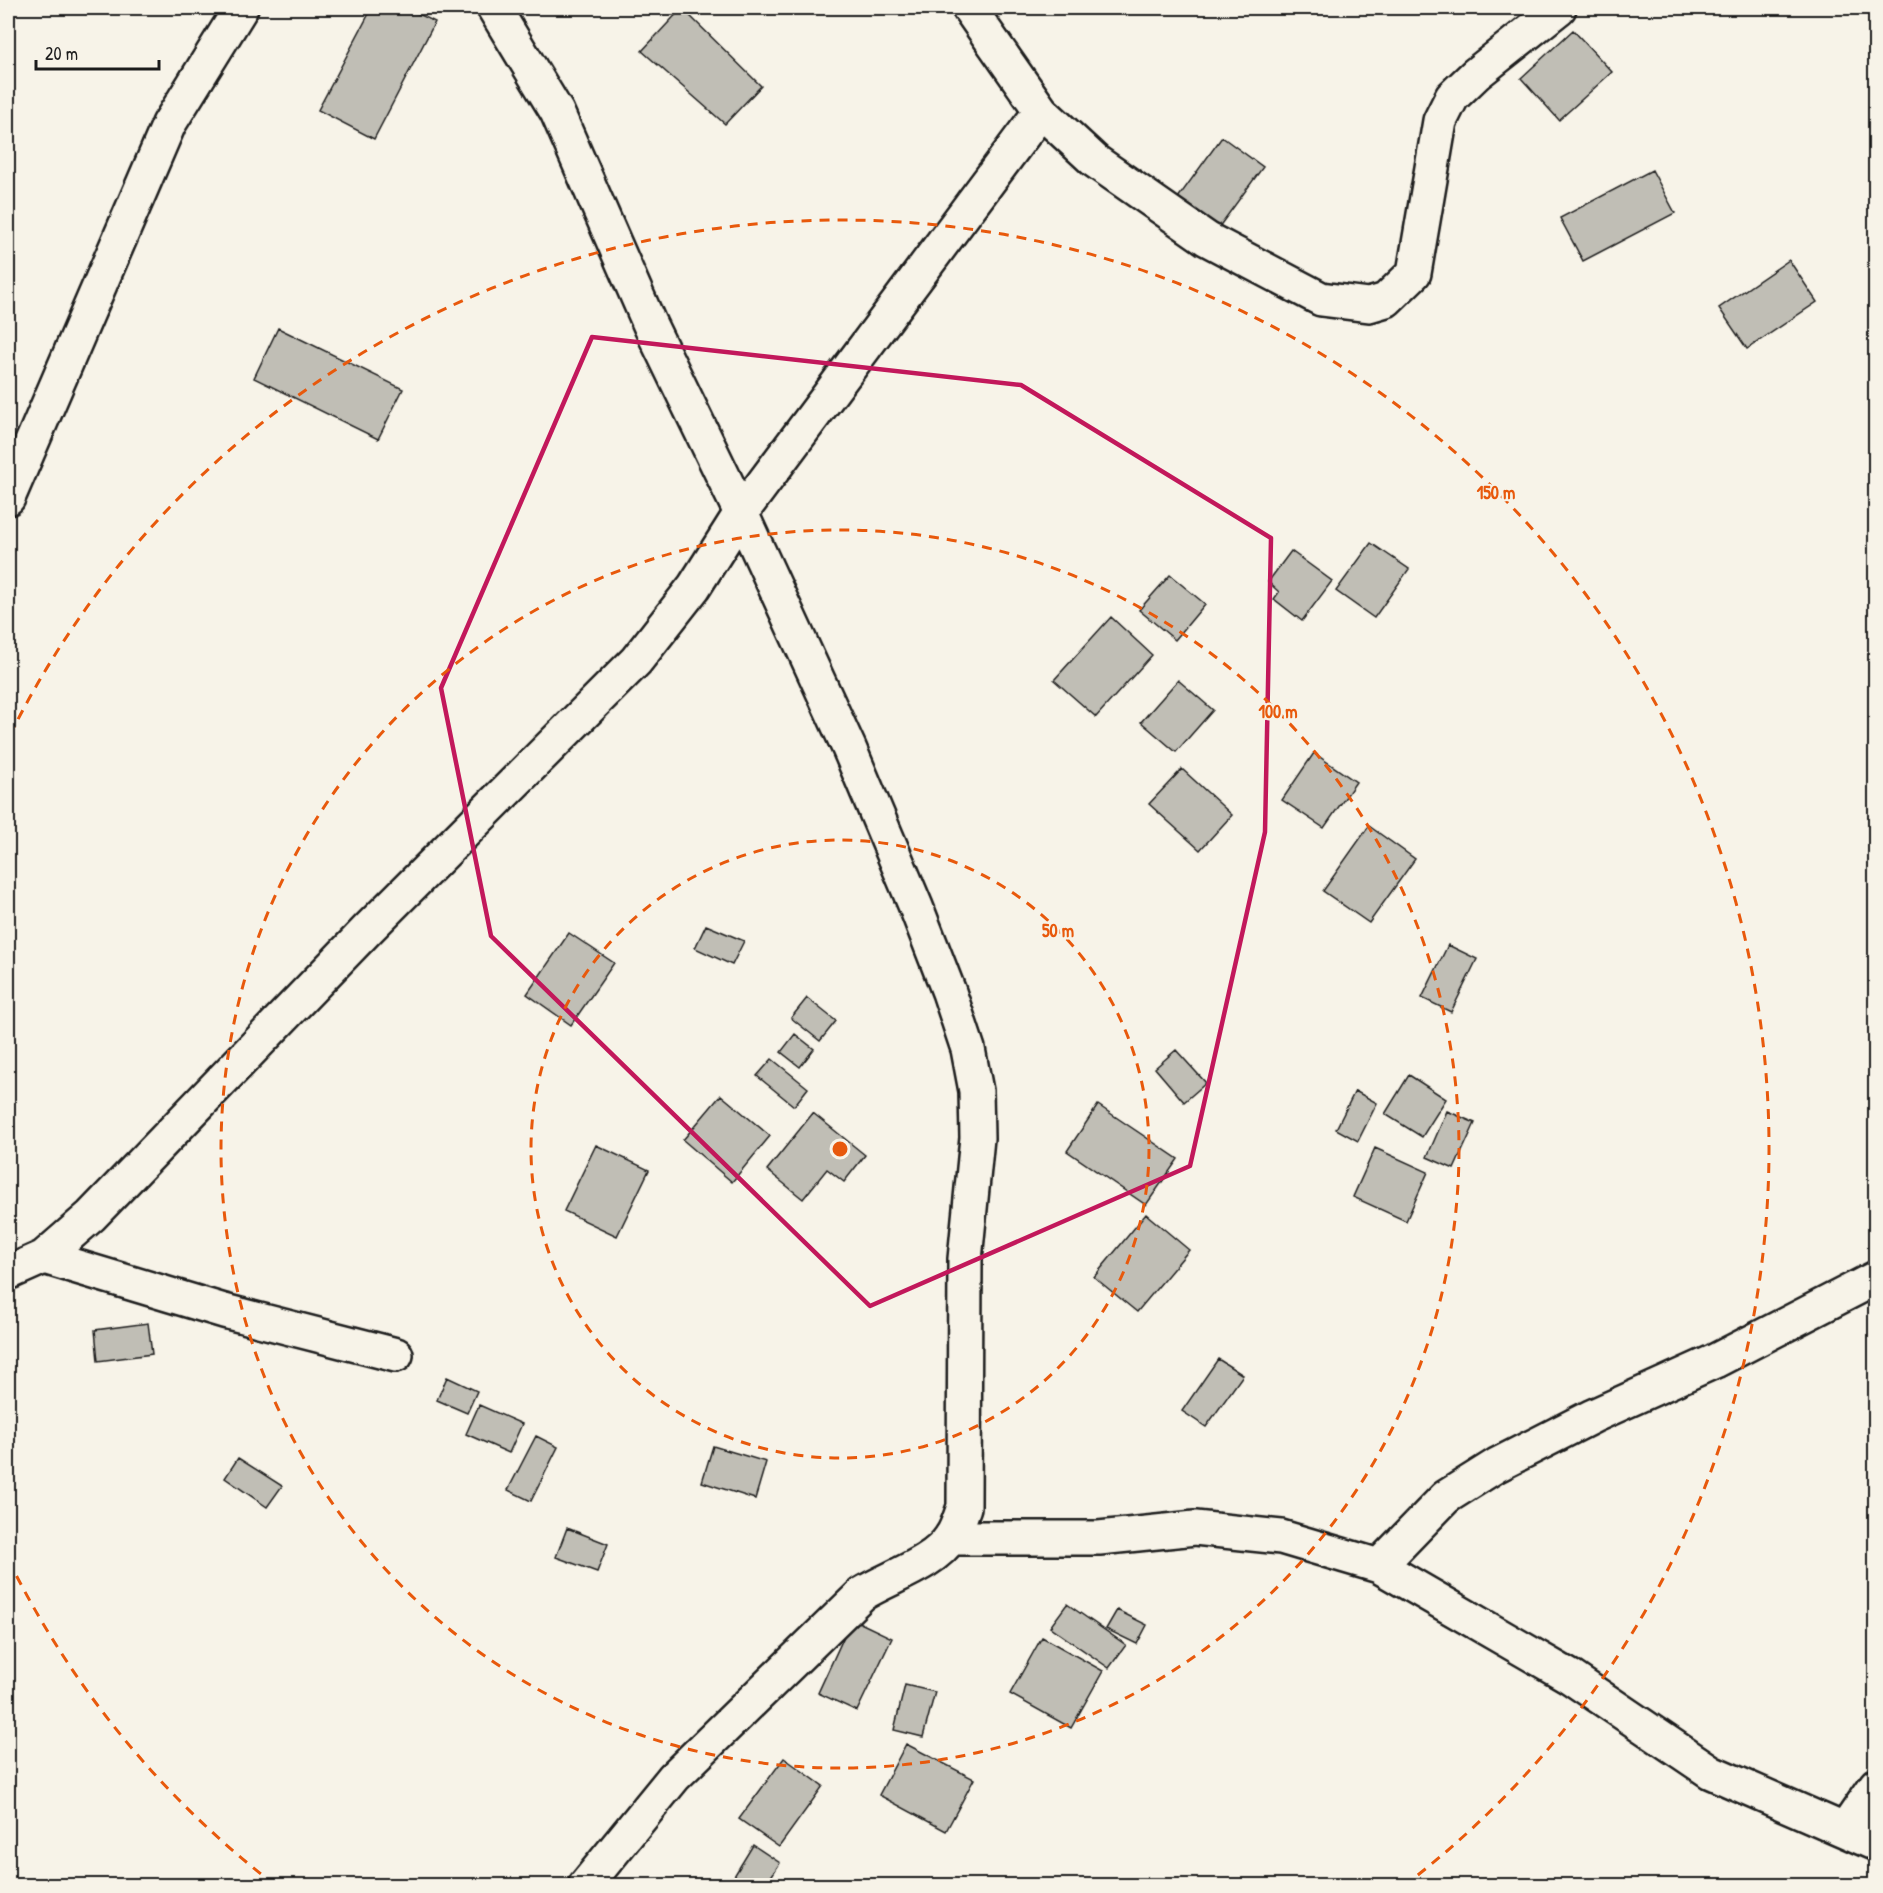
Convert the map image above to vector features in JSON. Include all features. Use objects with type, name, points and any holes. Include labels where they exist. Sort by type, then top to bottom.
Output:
[{"type":"street","points":[[8,498],[169,124],[241,8]]},
{"type":"street","points":[[494,8],[557,112],[650,325],[741,513],[849,748],[924,928],[968,1049],[976,1091],[977,1138],[965,1259],[964,1508],[951,1538],[922,1564],[885,1579],[862,1594],[674,1777],[585,1886]]},
{"type":"street","points":[[969,8],[1041,111],[1095,161],[1207,239],[1321,299],[1369,305],[1386,300],[1414,273],[1440,121],[1452,97],[1476,74],[1559,8]]},
{"type":"street","points":[[8,1273],[44,1257],[91,1216],[369,928],[636,661],[694,587],[741,513],[1041,111]]},
{"type":"street","points":[[44,1257],[224,1311],[396,1355]]},
{"type":"street","points":[[1379,1566],[1446,1497],[1497,1465],[1593,1416],[1715,1361],[1875,1278]]},
{"type":"street","points":[[951,1538],[1099,1538],[1195,1528],[1281,1537],[1379,1566],[1569,1676],[1711,1772],[1875,1845]]},
{"type":"street","points":[[1845,1830],[1875,1785]]},
{"type":"highlighted area","points":[[592,337],[1021,385],[1271,538],[1265,832],[1190,1166],[870,1306],[491,936],[441,688]]},
{"type":"building","points":[[372,8],[407,8],[435,22],[374,139],[318,110]]},
{"type":"building","points":[[682,8],[761,86],[725,124],[642,51]]},
{"type":"building","points":[[1573,30],[1612,72],[1559,120],[1521,78]]},
{"type":"building","points":[[1222,137],[1263,167],[1216,231],[1175,202]]},
{"type":"building","points":[[1652,170],[1675,213],[1583,261],[1560,218]]},
{"type":"building","points":[[1789,260],[1817,302],[1747,349],[1719,308]]},
{"type":"building","points":[[278,328],[403,389],[378,439],[254,378]]},
{"type":"building","points":[[1371,543],[1409,569],[1374,618],[1336,591]]},
{"type":"building","points":[[1291,551],[1332,581],[1302,621],[1274,599],[1279,592],[1268,582]]},
{"type":"building","points":[[1170,575],[1205,604],[1175,640],[1139,610]]},
{"type":"building","points":[[1111,617],[1152,655],[1096,717],[1054,680]]},
{"type":"building","points":[[1178,680],[1213,710],[1176,752],[1141,722]]},
{"type":"building","points":[[1314,753],[1356,782],[1324,828],[1282,800]]},
{"type":"building","points":[[1182,769],[1232,815],[1200,850],[1149,804]]},
{"type":"building","points":[[1369,826],[1415,859],[1369,923],[1323,891]]},
{"type":"building","points":[[706,925],[744,941],[732,965],[695,948]]},
{"type":"building","points":[[569,933],[614,963],[571,1025],[527,994]]},
{"type":"building","points":[[1448,945],[1477,959],[1451,1012],[1422,998]]},
{"type":"building","points":[[807,998],[836,1021],[820,1041],[791,1018]]},
{"type":"building","points":[[795,1034],[814,1049],[800,1067],[781,1052]]},
{"type":"building","points":[[1176,1050],[1206,1083],[1184,1102],[1155,1068]]},
{"type":"building","points":[[772,1059],[808,1088],[794,1106],[757,1076]]},
{"type":"building","points":[[1409,1075],[1446,1099],[1422,1137],[1385,1114]]},
{"type":"building","points":[[1355,1091],[1377,1103],[1358,1141],[1336,1129]]},
{"type":"building","points":[[721,1095],[770,1136],[732,1182],[683,1140]]},
{"type":"building","points":[[1098,1105],[1178,1159],[1146,1205],[1067,1151]]},
{"type":"building","points":[[1447,1111],[1475,1123],[1454,1169],[1427,1157]]},
{"type":"building","points":[[813,1113],[865,1155],[844,1182],[827,1169],[803,1199],[767,1170]]},
{"type":"building","points":[[596,1145],[649,1170],[617,1236],[564,1211]]},
{"type":"building","points":[[1375,1148],[1428,1172],[1406,1221],[1353,1197]]},
{"type":"building","points":[[1146,1214],[1189,1250],[1137,1312],[1094,1277]]},
{"type":"building","points":[[148,1323],[152,1354],[98,1361],[95,1330]]},
{"type":"building","points":[[1218,1359],[1243,1375],[1206,1427],[1182,1411]]},
{"type":"building","points":[[447,1377],[477,1391],[467,1413],[437,1400]]},
{"type":"building","points":[[479,1405],[522,1424],[509,1453],[466,1434]]},
{"type":"building","points":[[536,1436],[558,1447],[531,1501],[508,1490]]},
{"type":"building","points":[[713,1446],[766,1462],[755,1499],[702,1482]]},
{"type":"building","points":[[238,1458],[282,1486],[267,1507],[225,1478]]},
{"type":"building","points":[[567,1528],[608,1544],[597,1572],[556,1557]]},
{"type":"building","points":[[1067,1604],[1126,1645],[1109,1668],[1050,1627]]},
{"type":"building","points":[[1117,1610],[1147,1625],[1137,1644],[1106,1629]]},
{"type":"building","points":[[852,1619],[892,1638],[857,1711],[818,1693]]},
{"type":"building","points":[[1042,1637],[1103,1671],[1071,1728],[1010,1694]]},
{"type":"building","points":[[905,1685],[935,1692],[923,1737],[894,1730]]},
{"type":"building","points":[[906,1744],[974,1779],[946,1831],[879,1795]]},
{"type":"building","points":[[784,1758],[823,1786],[779,1847],[739,1819]]},
{"type":"building","points":[[753,1845],[780,1863],[765,1886],[728,1886]]}]
